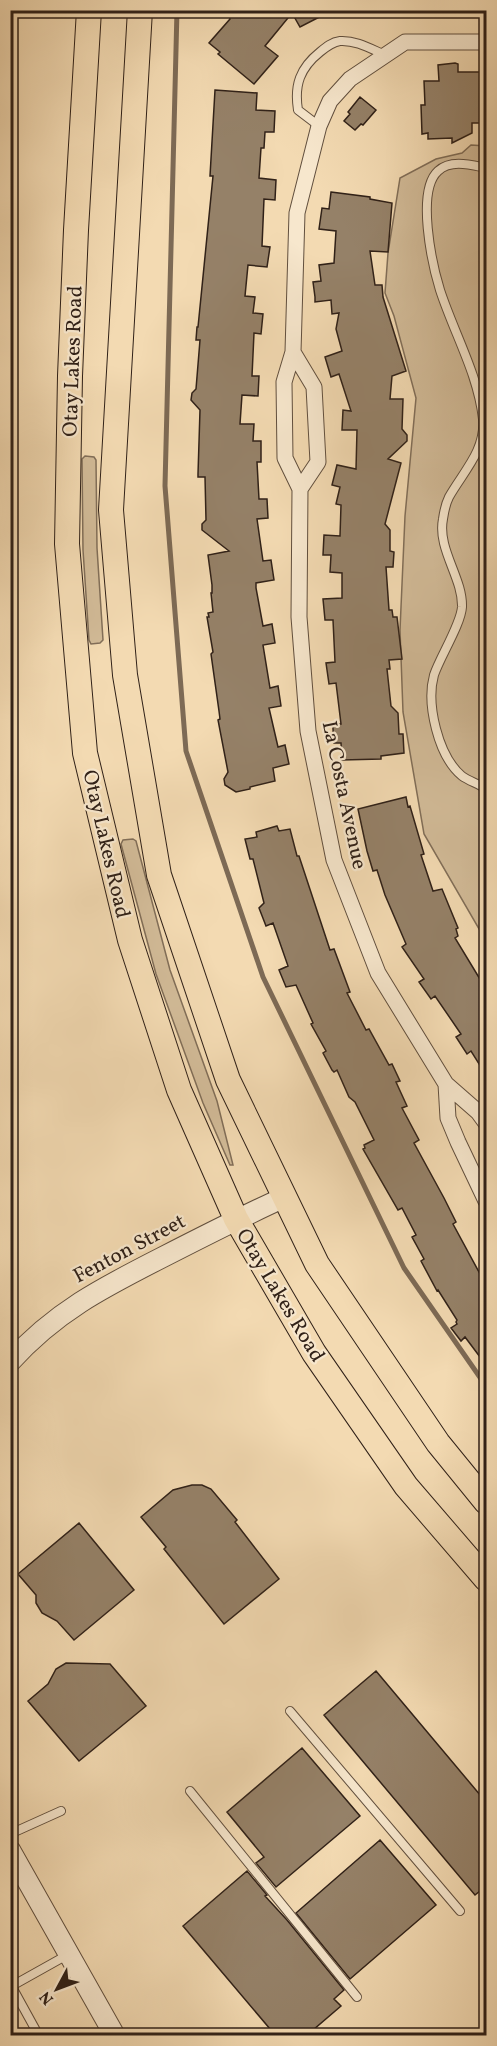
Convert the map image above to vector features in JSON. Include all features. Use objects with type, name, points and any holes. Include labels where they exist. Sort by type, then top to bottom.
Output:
[{"type":"main road","name":"Otay Lakes Road","points":[[89,10],[73,297],[68,544],[85,753],[130,940],[179,1090],[236,1219],[314,1353],[400,1477],[486,1579]]},
{"type":"main road","name":"Otay Lakes Road","points":[[140,10],[111,510],[124,675],[159,875],[228,1080],[317,1264],[438,1443],[486,1502]]},
{"type":"street","name":"La Costa Avenue","points":[[486,42],[405,42],[350,79],[330,101],[319,126],[297,213],[293,352],[284,382],[285,458],[300,489],[299,616],[308,731],[334,860],[378,973],[446,1084],[478,1112],[486,1123]]},
{"type":"street","points":[[293,352],[314,387],[318,462],[300,489]]},
{"type":"street","name":"La Costa Avenue","points":[[446,1084],[448,1118],[486,1202]]},
{"type":"street","name":"Fenton Street","points":[[10,1362],[43,1329],[92,1294],[236,1219],[285,1197]]},
{"type":"street","points":[[10,1850],[115,2036]]},
{"type":"lane","points":[[319,126],[298,110],[297,82],[309,60],[327,46],[338,41],[353,42],[385,55]]},
{"type":"lane","points":[[486,168],[465,164],[450,165],[438,171],[430,183],[427,204],[430,243],[440,288],[477,390],[483,422],[481,442],[472,462],[448,499],[442,522],[445,545],[456,577],[462,608],[434,676],[432,705],[438,737],[448,759],[463,776],[486,789]]},
{"type":"lane","points":[[290,1711],[460,1911]]},
{"type":"lane","points":[[190,1791],[357,1998]]},
{"type":"lane","points":[[10,1834],[62,1811]]},
{"type":"lane","points":[[39,2036],[11,1987],[69,1954]]},
{"type":"shaded area","points":[[471,145],[486,146],[486,941],[424,834],[403,712],[400,630],[405,516],[416,398],[394,316],[385,293],[388,253],[400,178],[436,159],[462,153]]},
{"type":"shaded area","points":[[85,456],[94,457],[96,460],[97,548],[103,640],[100,643],[91,644],[83,550],[82,459]]},
{"type":"shaded area","points":[[123,840],[136,841],[170,970],[217,1101],[233,1165],[230,1165],[203,1103],[156,974],[121,844]]},
{"type":"building","points":[[227,10],[333,10],[300,27],[292,13],[265,46],[278,56],[254,84],[218,54],[220,52],[209,43],[230,19]]},
{"type":"building","points":[[458,64],[458,72],[486,72],[486,123],[472,123],[472,133],[452,143],[452,138],[428,139],[428,133],[422,134],[421,105],[425,105],[424,81],[439,81],[438,65]]},
{"type":"building","points":[[215,90],[257,93],[256,110],[275,111],[274,132],[265,132],[264,148],[261,148],[259,178],[276,180],[275,200],[264,199],[262,246],[270,247],[267,267],[248,265],[245,296],[255,297],[253,313],[263,314],[261,334],[254,333],[252,376],[259,376],[258,396],[242,395],[240,424],[254,424],[253,441],[261,441],[261,462],[257,462],[259,499],[267,499],[268,518],[257,519],[263,561],[271,560],[274,580],[256,583],[256,588],[263,626],[272,624],[275,643],[263,645],[270,688],[278,686],[281,706],[269,708],[278,747],[285,745],[289,764],[273,768],[275,781],[236,792],[225,785],[224,779],[228,772],[218,720],[220,719],[211,654],[213,652],[207,617],[209,617],[208,613],[213,612],[208,555],[229,551],[202,530],[202,524],[206,520],[205,477],[198,477],[200,410],[191,400],[192,393],[196,389],[200,340],[196,340],[197,327],[213,176],[210,176]]},
{"type":"building","points":[[360,97],[376,110],[363,125],[361,124],[355,130],[344,121]]},
{"type":"building","points":[[331,192],[370,197],[370,199],[392,203],[388,252],[370,251],[375,285],[382,285],[383,297],[406,371],[392,376],[390,399],[403,399],[402,429],[407,435],[407,441],[388,459],[401,463],[385,524],[390,530],[390,551],[394,552],[393,567],[386,567],[389,610],[392,610],[393,617],[397,617],[402,659],[389,660],[390,669],[387,669],[391,706],[398,713],[399,734],[403,734],[404,753],[381,756],[381,759],[342,760],[341,743],[334,743],[333,724],[341,724],[336,683],[329,684],[326,663],[335,662],[333,620],[325,620],[323,599],[342,598],[342,573],[330,572],[331,555],[323,555],[324,535],[340,536],[341,505],[336,504],[340,487],[332,485],[337,465],[356,469],[357,430],[342,430],[343,410],[351,411],[339,374],[331,377],[325,357],[342,351],[336,329],[339,313],[332,314],[331,300],[315,302],[313,282],[321,281],[319,265],[334,263],[336,231],[319,229],[322,208],[329,209]]},
{"type":"building","points":[[406,797],[433,891],[442,889],[458,928],[456,929],[458,936],[455,938],[486,989],[486,1075],[471,1051],[467,1054],[456,1037],[461,1034],[435,996],[431,999],[419,982],[424,979],[402,947],[406,944],[377,870],[373,871],[367,851],[358,809]]},
{"type":"building","points":[[277,826],[279,831],[290,829],[297,856],[299,856],[330,950],[334,949],[350,992],[347,993],[366,1030],[369,1029],[389,1065],[392,1064],[400,1081],[396,1082],[407,1106],[402,1108],[419,1140],[414,1143],[444,1198],[456,1222],[453,1224],[486,1285],[486,1365],[465,1337],[461,1341],[451,1328],[457,1324],[457,1320],[437,1291],[421,1261],[424,1259],[412,1237],[416,1235],[402,1208],[398,1210],[363,1149],[364,1145],[374,1140],[355,1102],[349,1097],[337,1070],[334,1072],[332,1070],[323,1053],[326,1051],[311,1024],[313,1023],[296,985],[286,987],[279,970],[288,966],[273,923],[266,926],[259,908],[264,903],[253,859],[250,859],[245,839],[257,837],[256,832]]},
{"type":"building","points":[[202,1485],[211,1489],[237,1520],[235,1522],[279,1579],[224,1624],[141,1517],[173,1490]]},
{"type":"building","points":[[79,1523],[134,1590],[74,1640],[57,1621],[42,1613],[36,1603],[36,1595],[18,1574]]},
{"type":"building","points":[[66,1663],[110,1664],[146,1706],[79,1761],[28,1701],[48,1684],[56,1669]]},
{"type":"building","points":[[376,1671],[486,1802],[486,1886],[475,1895],[324,1715]]},
{"type":"building","points":[[302,1748],[360,1816],[276,1887],[256,1863],[264,1857],[227,1812]]},
{"type":"building","points":[[380,1840],[436,1905],[350,1979],[296,1913]]},
{"type":"building","points":[[247,1871],[267,1895],[265,1896],[344,1990],[334,1999],[341,2006],[306,2036],[276,2036],[183,1926]]},
{"type":"waterway","points":[[177,10],[165,486],[186,751],[263,977],[404,1268],[486,1386]]}]
